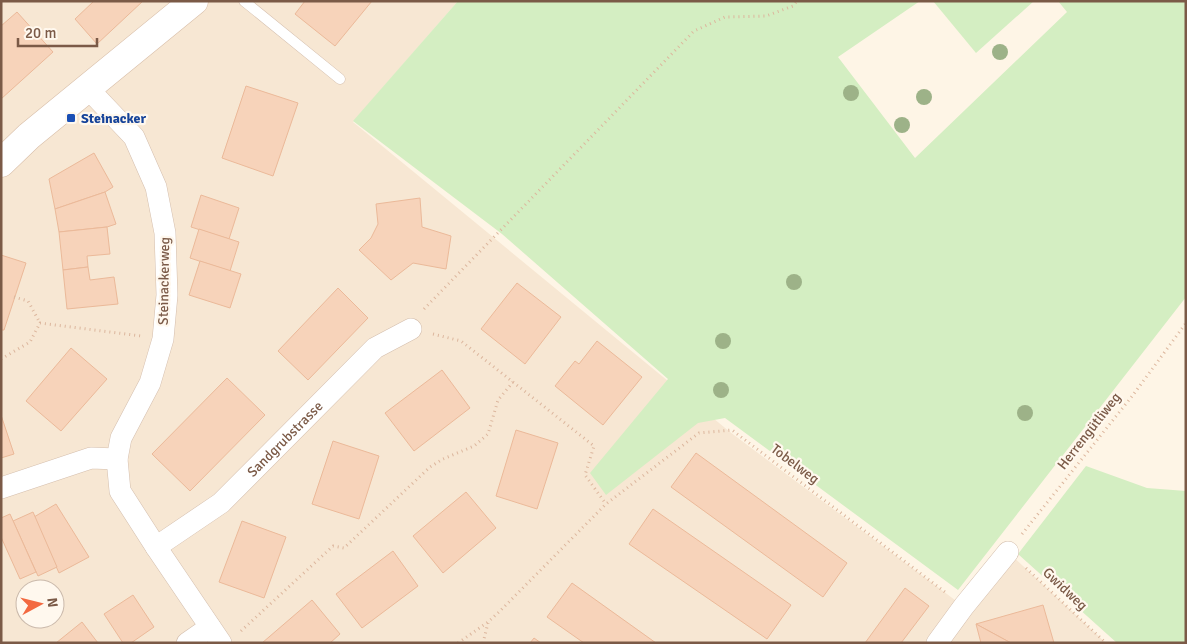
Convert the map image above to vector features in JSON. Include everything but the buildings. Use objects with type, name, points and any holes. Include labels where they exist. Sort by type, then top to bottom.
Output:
[{"type":"street","points":[[1,163],[29,136],[194,1]]},
{"type":"street","name":"Steinackerweg","points":[[89,87],[134,138],[156,187],[165,233],[167,296],[163,339],[150,383],[121,438],[117,458]]},
{"type":"street","name":"Sandgrubstrasse","points":[[156,547],[222,504],[375,348],[411,329]]},
{"type":"street","points":[[1,488],[91,458],[117,458],[120,491],[216,635],[187,643]]},
{"type":"street","points":[[937,643],[1008,552]]},
{"type":"lane","points":[[244,1],[340,79]]},
{"type":"path","points":[[427,306],[694,32],[725,17],[766,16],[794,6],[797,1]]},
{"type":"path","points":[[14,297],[28,301],[40,323]]},
{"type":"path","points":[[40,323],[149,337]]},
{"type":"path","points":[[1,359],[30,342],[40,323]]},
{"type":"path","name":"Herrengütliweg","points":[[1008,552],[1132,395],[1186,323]]},
{"type":"path","points":[[461,341],[594,446],[585,475],[606,504]]},
{"type":"path","points":[[241,631],[333,546],[344,548],[430,468],[443,459],[474,446],[488,434],[498,400],[513,382]]},
{"type":"path","name":"Tobelweg","points":[[458,643],[488,622],[606,504],[698,433],[732,430],[964,606]]},
{"type":"path","name":"Gwidweg","points":[[1008,552],[1106,643]]},
{"type":"path","points":[[483,643],[488,622]]},
{"type":"shaded area","points":[[1,1],[458,1],[353,122],[730,432],[963,606],[1008,552],[1106,643],[1,643]]},
{"type":"green space","points":[[458,1],[920,1],[838,57],[915,158],[1067,12],[1058,1],[1186,1],[1186,297],[958,590],[725,418],[698,423],[606,495],[590,473],[668,379],[502,234],[353,121]]},
{"type":"green space","points":[[933,1],[1034,1],[976,53]]},
{"type":"green space","points":[[1086,466],[1147,488],[1186,491],[1186,643],[1117,643],[1018,554]]},
{"type":"place","name":"Steinacker","points":[[71,118]]}]
